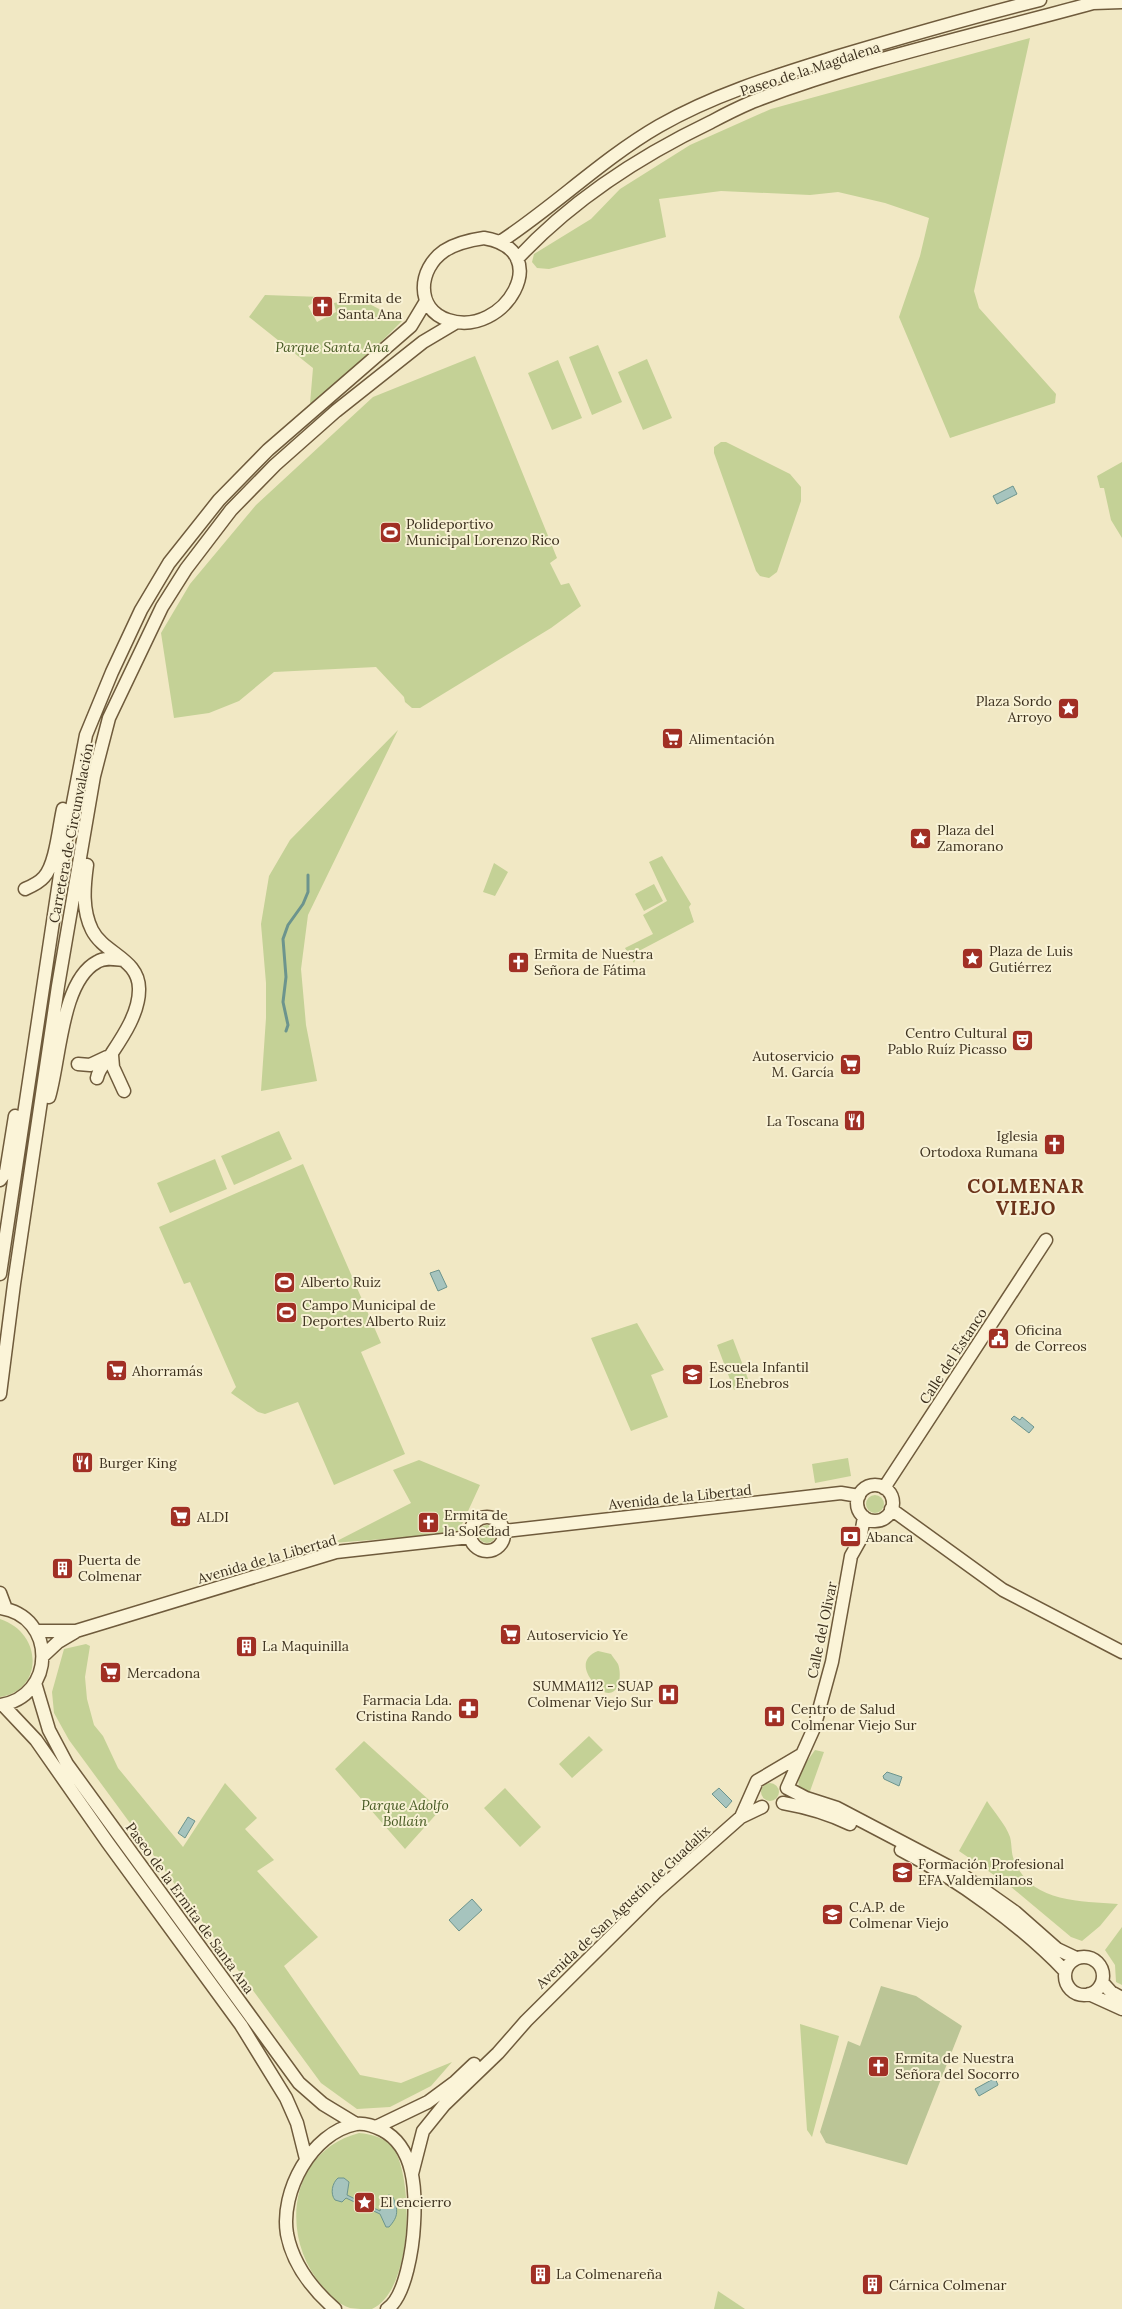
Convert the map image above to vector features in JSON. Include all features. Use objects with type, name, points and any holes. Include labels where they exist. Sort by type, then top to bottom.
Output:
[{"type":"main road","name":"Paseo de la Magdalena","points":[[500,242],[524,226],[594,170],[659,126],[752,83],[1040,0]]},
{"type":"main road","name":"Paseo de la Magdalena","points":[[517,259],[535,240],[610,179],[670,141],[751,102],[849,70],[1093,3],[1122,1]]},
{"type":"main road","points":[[484,238],[500,242],[517,259],[519,278],[516,292],[503,308],[485,317],[464,323],[455,323],[431,311],[423,288],[426,273],[437,256],[444,251],[455,245],[484,238]]},
{"type":"main road","name":"Carretera de Circunvalación","points":[[0,1274],[63,855],[86,735],[141,610],[169,563],[219,500],[268,450],[411,326],[426,301]]},
{"type":"main road","name":"Carretera de Circunvalación","points":[[0,1394],[14,1284],[58,986],[94,776],[109,718],[162,607],[186,569],[231,510],[275,465],[356,394],[423,342],[455,323]]},
{"type":"main road","points":[[24,889],[38,883],[51,866],[71,775],[86,735]]},
{"type":"main road","points":[[94,776],[85,903],[92,931],[102,944],[133,968],[139,978],[139,993],[135,1010],[112,1055],[113,1067],[124,1091]]},
{"type":"main road","points":[[36,1143],[55,1076],[66,1009],[76,983],[85,971],[97,962],[108,958],[124,960]]},
{"type":"main road","points":[[78,1064],[90,1065],[112,1055]]},
{"type":"main road","points":[[0,1180],[6,1172],[16,1113],[32,1064]]},
{"type":"main road","name":"Calle del Estanco","points":[[884,1488],[1046,1240]]},
{"type":"main road","points":[[892,1509],[882,1519],[872,1521],[864,1517],[857,1505],[859,1496],[870,1486],[884,1488],[891,1497],[892,1509],[1003,1590],[1122,1652]]},
{"type":"main road","name":"Avenida de la Libertad","points":[[505,1531],[841,1493],[859,1496]]},
{"type":"main road","points":[[486,1517],[500,1521],[505,1531],[502,1544],[490,1551],[477,1548],[470,1537],[473,1524],[486,1517]]},
{"type":"main road","name":"Calle del Olivar","points":[[860,1540],[864,1517]]},
{"type":"main road","name":"Calle del Olivar","points":[[787,1788],[814,1728],[832,1662],[851,1556],[860,1540],[882,1519]]},
{"type":"main road","name":"Avenida de la Libertad","points":[[43,1656],[58,1642],[76,1631],[336,1552],[470,1537]]},
{"type":"main road","points":[[0,1593],[3,1609],[25,1619],[36,1631],[43,1656],[41,1670],[35,1683],[21,1698],[1,1705]]},
{"type":"main road","name":"Avenida de la Libertad","points":[[36,1631],[76,1631]]},
{"type":"main road","name":"Paseo de la Ermita de Santa Ana","points":[[35,1683],[49,1730],[67,1764],[238,2000],[299,2082],[323,2104],[356,2124]]},
{"type":"main road","name":"Paseo de la Ermita de Santa Ana","points":[[1,1705],[36,1740],[108,1843],[241,2025],[286,2098],[296,2123],[306,2159]]},
{"type":"main road","points":[[803,1754],[757,1781],[753,1791],[757,1803],[762,1807],[775,1808],[783,1804],[803,1806],[836,1817],[905,1852],[1008,1920],[1065,1971]]},
{"type":"main road","points":[[767,1775],[778,1776],[787,1788],[806,1798],[837,1808],[957,1871],[1015,1912],[1057,1949],[1076,1958]]},
{"type":"main road","points":[[783,1804],[786,1799],[787,1788]]},
{"type":"main road","name":"Avenida de San Agustín de Guadalix","points":[[741,1817],[753,1791]]},
{"type":"main road","name":"Avenida de San Agustín de Guadalix","points":[[412,2174],[423,2131],[444,2105],[498,2053],[526,2021],[656,1892],[741,1817],[762,1807]]},
{"type":"main road","points":[[1089,1994],[1099,1988],[1102,1982],[1102,1970],[1095,1960],[1089,1957],[1076,1958],[1071,1961],[1065,1971],[1066,1982],[1072,1991],[1089,1994],[1122,2009]]},
{"type":"main road","points":[[1102,1982],[1111,1992],[1122,1998]]},
{"type":"main road","name":"Avenida de San Agustín de Guadalix","points":[[376,2127],[428,2102],[455,2082],[492,2046],[526,2021]]},
{"type":"main road","points":[[329,2306],[306,2279],[295,2258],[287,2234],[290,2197],[306,2159],[329,2137],[356,2124],[376,2127],[390,2134],[401,2147],[412,2174],[415,2208],[412,2246],[404,2281],[387,2309]]},
{"type":"green space","points":[[1030,38],[974,291],[979,308],[1056,394],[1055,403],[950,438],[899,317],[920,256],[929,218],[885,203],[838,192],[810,195],[721,191],[659,199],[666,237],[549,269],[537,268],[532,262],[534,254],[591,219],[620,189],[690,145],[771,109]]},
{"type":"green space","name":"Parque Santa Ana","points":[[265,295],[322,297],[308,306],[317,322],[336,312],[334,303],[358,298],[402,321],[364,359],[310,404],[313,368],[249,317]]},
{"type":"green space","points":[[598,345],[622,402],[592,415],[569,357]]},
{"type":"green space","name":"Polideportivo Municipal Lorenzo Rico","points":[[475,356],[557,558],[550,563],[561,585],[569,583],[581,606],[551,628],[420,708],[412,708],[405,702],[404,697],[376,667],[274,672],[239,701],[209,713],[174,718],[161,633],[190,584],[256,505],[373,397]]},
{"type":"green space","points":[[647,359],[672,418],[643,430],[618,372]]},
{"type":"green space","points":[[558,360],[582,418],[552,430],[528,373]]},
{"type":"green space","points":[[721,442],[726,442],[790,474],[801,487],[801,501],[777,572],[769,578],[760,576],[756,571],[714,453],[714,447]]},
{"type":"green space","points":[[1122,462],[1122,538],[1111,520],[1104,488],[1100,488],[1097,476]]},
{"type":"green space","points":[[398,730],[308,915],[301,969],[306,1025],[317,1081],[261,1091],[266,1018],[266,983],[261,924],[269,876],[290,840]]},
{"type":"green space","points":[[662,856],[691,904],[689,907],[694,922],[637,952],[634,963],[625,948],[653,934],[643,915],[667,901],[649,862]]},
{"type":"green space","points":[[494,863],[508,872],[495,896],[483,892]]},
{"type":"green space","points":[[654,884],[663,901],[644,911],[635,894]]},
{"type":"green space","points":[[279,1131],[292,1159],[234,1185],[221,1156]]},
{"type":"green space","points":[[215,1159],[227,1189],[170,1213],[157,1183]]},
{"type":"green space","name":"Campo Municipal de Deportes Alberto Ruiz","points":[[303,1164],[381,1343],[361,1352],[405,1454],[334,1485],[298,1402],[265,1414],[258,1412],[231,1393],[236,1387],[190,1282],[184,1284],[159,1227]]},
{"type":"green space","points":[[637,1323],[664,1370],[651,1375],[668,1417],[631,1431],[591,1338]]},
{"type":"green space","points":[[733,1339],[750,1384],[734,1390],[717,1345]]},
{"type":"green space","points":[[848,1458],[851,1476],[815,1483],[812,1464]]},
{"type":"green space","points":[[419,1460],[480,1485],[458,1533],[333,1543],[411,1503],[393,1470]]},
{"type":"green space","points":[[875,1495],[881,1498],[884,1504],[881,1510],[875,1513],[869,1510],[866,1504],[869,1498]]},
{"type":"green space","points":[[487,1525],[493,1528],[496,1534],[493,1540],[487,1543],[481,1540],[478,1534],[481,1528]]},
{"type":"green space","points":[[0,1619],[15,1626],[25,1637],[31,1649],[33,1662],[30,1674],[24,1685],[14,1693],[0,1697]]},
{"type":"green space","points":[[86,1644],[90,1646],[85,1677],[87,1699],[94,1725],[103,1736],[118,1768],[183,1847],[225,1783],[257,1818],[245,1829],[274,1860],[257,1871],[318,1937],[284,1966],[360,2075],[401,2083],[452,2062],[431,2086],[390,2107],[357,2109],[321,2083],[69,1740],[54,1713],[52,1692],[64,1649]]},
{"type":"green space","points":[[598,1651],[611,1654],[618,1664],[620,1679],[614,1692],[609,1693],[599,1689],[587,1673],[587,1660]]},
{"type":"green space","points":[[589,1736],[603,1750],[572,1778],[559,1764]]},
{"type":"green space","name":"Parque Adolfo Bollaín","points":[[364,1741],[440,1810],[405,1849],[335,1769]]},
{"type":"green space","points":[[815,1750],[824,1752],[809,1794],[799,1792],[798,1774]]},
{"type":"green space","points":[[770,1783],[776,1786],[779,1792],[776,1798],[770,1801],[764,1798],[761,1792],[764,1786]]},
{"type":"green space","points":[[505,1788],[541,1827],[520,1847],[484,1808]]},
{"type":"green space","points":[[987,1801],[1008,1832],[1014,1860],[1022,1874],[1032,1885],[1058,1897],[1118,1904],[1100,1926],[1082,1941],[1071,1937],[1010,1886],[959,1851]]},
{"type":"green space","points":[[1122,1927],[1122,1985],[1116,1982],[1115,1965],[1105,1950]]},
{"type":"green space","points":[[881,1986],[916,1996],[962,2026],[907,2165],[826,2143],[820,2132],[848,2041],[860,2046]]},
{"type":"green space","points":[[800,2024],[839,2036],[812,2137],[807,2130]]},
{"type":"green space","points":[[359,2133],[379,2138],[388,2143],[395,2151],[401,2167],[407,2211],[406,2236],[402,2260],[395,2282],[385,2298],[372,2309],[346,2307],[323,2287],[309,2267],[300,2245],[296,2221],[298,2198],[305,2177],[317,2158],[335,2143]]},
{"type":"green space","points":[[718,2291],[745,2309],[714,2309]]},
{"type":"water","points":[[1013,486],[1017,494],[997,504],[993,496]]},
{"type":"water","points":[[439,1270],[447,1287],[438,1291],[430,1273]]},
{"type":"water","points":[[1014,1416],[1020,1420],[1022,1417],[1034,1427],[1029,1433],[1011,1419]]},
{"type":"water","points":[[887,1772],[902,1777],[899,1786],[884,1779],[883,1776]]},
{"type":"water","points":[[719,1788],[732,1801],[726,1808],[712,1794]]},
{"type":"water","points":[[188,1817],[195,1821],[185,1838],[178,1833]]},
{"type":"water","points":[[472,1899],[482,1910],[459,1931],[449,1920]]},
{"type":"water","points":[[995,2078],[998,2085],[979,2096],[975,2089]]},
{"type":"water","points":[[338,2178],[344,2178],[349,2182],[347,2195],[380,2211],[382,2198],[389,2195],[393,2197],[397,2213],[395,2220],[389,2227],[386,2227],[380,2214],[346,2198],[342,2202],[335,2200],[332,2189]]},
{"type":"waterway","points":[[286,1031],[288,1025],[283,1002],[286,977],[283,939],[288,925],[303,904],[308,892],[308,875]]},
{"type":"place","name":"Ermita de Santa Ana","points":[[322,306]]},
{"type":"place","name":"Polideportivo Municipal Lorenzo Rico","points":[[390,532]]},
{"type":"place","name":"Plaza Sordo Arroyo","points":[[1068,709]]},
{"type":"place","name":"Alimentación","points":[[673,739]]},
{"type":"place","name":"Plaza del Zamorano","points":[[921,838]]},
{"type":"place","name":"Plaza de Luis Gutiérrez","points":[[973,959]]},
{"type":"place","name":"Ermita de Nuestra Señora de Fátima","points":[[518,962]]},
{"type":"place","name":"Centro Cultural Pablo Ruíz Picasso","points":[[1023,1041]]},
{"type":"place","name":"Autoservicio M. García","points":[[850,1064]]},
{"type":"place","name":"La Toscana","points":[[855,1121]]},
{"type":"place","name":"Iglesia Ortodoxa Rumana","points":[[1054,1144]]},
{"type":"place","name":"Alberto Ruiz","points":[[285,1282]]},
{"type":"place","name":"Campo Municipal de Deportes Alberto Ruiz","points":[[286,1313]]},
{"type":"place","name":"Oficina de Correos","points":[[999,1338]]},
{"type":"place","name":"Ahorramás","points":[[116,1371]]},
{"type":"place","name":"Escuela Infantil Los Enebros","points":[[693,1375]]},
{"type":"place","name":"Burger King","points":[[83,1463]]},
{"type":"place","name":"ALDI","points":[[181,1517]]},
{"type":"place","name":"Ermita de la Soledad","points":[[428,1523]]},
{"type":"place","name":"Abanca","points":[[850,1537]]},
{"type":"place","name":"Puerta de Colmenar","points":[[62,1568]]},
{"type":"place","name":"Autoservicio Ye","points":[[511,1635]]},
{"type":"place","name":"La Maquinilla","points":[[246,1646]]},
{"type":"place","name":"Mercadona","points":[[111,1673]]},
{"type":"place","name":"SUMMA112 - SUAP Colmenar Viejo Sur","points":[[669,1694]]},
{"type":"place","name":"Farmacia Lda. Cristina Rando","points":[[468,1708]]},
{"type":"place","name":"Centro de Salud Colmenar Viejo Sur","points":[[775,1717]]},
{"type":"place","name":"Formación Profesional EFA Valdemilanos","points":[[902,1872]]},
{"type":"place","name":"C.A.P. de Colmenar Viejo","points":[[833,1915]]},
{"type":"place","name":"Ermita de Nuestra Señora del Socorro","points":[[879,2066]]},
{"type":"place","name":"El encierro","points":[[364,2202]]},
{"type":"place","name":"La Colmenareña","points":[[540,2274]]},
{"type":"place","name":"Cárnica Colmenar","points":[[873,2285]]},
{"type":"district","name":"COLMENAR VIEJO","points":[[1026,1197]]}]
